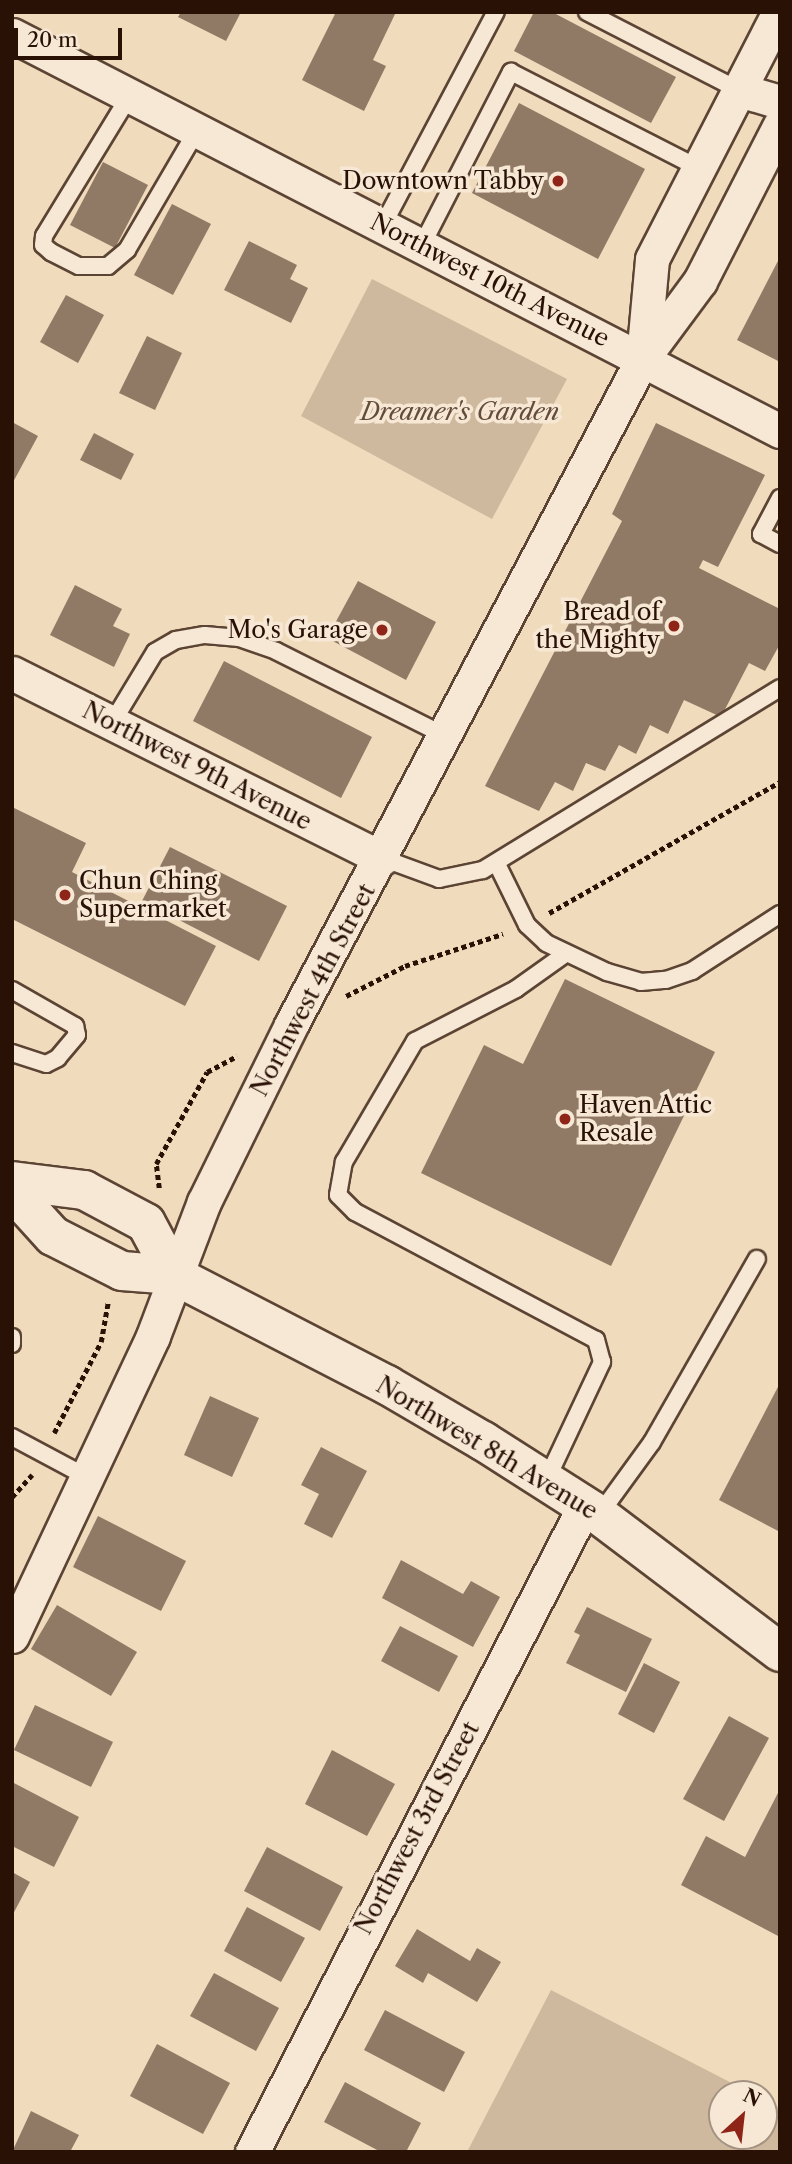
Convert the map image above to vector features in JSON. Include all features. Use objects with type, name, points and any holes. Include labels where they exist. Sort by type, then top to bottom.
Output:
[{"type":"main road","points":[[12,1181],[84,1190],[146,1223],[174,1275]]},
{"type":"main road","name":"Northwest 8th Avenue","points":[[12,1191],[53,1236],[122,1271],[174,1275],[387,1385],[592,1510],[780,1652]]},
{"type":"street","name":"Northwest 4th Street","points":[[643,358],[652,259],[779,12]]},
{"type":"street","name":"Northwest 10th Avenue","points":[[12,34],[780,431]]},
{"type":"street","points":[[739,90],[780,102]]},
{"type":"street","name":"Northwest 4th Street","points":[[12,1636],[153,1336],[204,1202],[286,1037],[643,358],[700,281],[780,125]]},
{"type":"street","name":"Northwest 9th Avenue","points":[[12,673],[382,858]]},
{"type":"street","name":"Northwest 3rd Street","points":[[252,2152],[592,1510]]},
{"type":"lane","points":[[383,225],[496,12]]},
{"type":"lane","points":[[587,12],[739,90]]},
{"type":"lane","points":[[422,245],[511,72],[699,168]]},
{"type":"lane","points":[[130,95],[44,236],[43,246],[70,262],[89,269],[117,260],[197,130]]},
{"type":"lane","points":[[780,498],[761,534],[780,544]]},
{"type":"lane","points":[[112,723],[155,652],[176,640],[205,635],[239,638],[276,651],[446,736]]},
{"type":"lane","points":[[382,858],[439,879],[460,878],[497,864],[780,688]]},
{"type":"lane","points":[[497,864],[527,925],[565,954],[641,982],[666,980],[692,971],[780,914]]},
{"type":"lane","points":[[546,1481],[602,1362],[596,1340],[355,1212],[338,1195],[344,1162],[415,1041],[516,989],[565,954]]},
{"type":"lane","points":[[12,990],[75,1026],[77,1035],[65,1052],[46,1064],[12,1053]]},
{"type":"lane","points":[[592,1510],[652,1442],[757,1259]]},
{"type":"lane","points":[[12,1337],[12,1344]]},
{"type":"lane","points":[[12,1437],[87,1477]]},
{"type":"path","points":[[572,899],[780,782]]},
{"type":"path","points":[[334,1002],[405,966],[485,940]]},
{"type":"path","points":[[160,1193],[156,1164],[207,1072],[248,1049]]},
{"type":"path","points":[[12,1497],[32,1476],[101,1342],[108,1300]]},
{"type":"green space","name":"Dreamer's Garden","points":[[372,279],[567,379],[492,519],[301,416]]},
{"type":"green space","points":[[551,1990],[726,2080],[708,2080],[708,2150],[778,2150],[778,2107],[780,2108],[780,2152],[467,2152]]},
{"type":"building","points":[[181,12],[241,12],[226,41],[178,17]]},
{"type":"building","points":[[336,12],[396,12],[373,60],[386,66],[364,111],[302,80]]},
{"type":"building","points":[[534,12],[552,12],[676,77],[651,123],[514,51]]},
{"type":"building","name":"Downtown Tabby","points":[[519,103],[645,169],[598,259],[472,193]]},
{"type":"building","points":[[103,162],[148,185],[115,248],[70,225]]},
{"type":"building","points":[[172,204],[211,224],[173,295],[134,275]]},
{"type":"building","points":[[249,241],[297,265],[290,279],[308,288],[291,323],[224,290]]},
{"type":"building","points":[[780,257],[780,362],[737,340]]},
{"type":"building","points":[[66,295],[104,315],[78,363],[40,342]]},
{"type":"building","points":[[147,336],[182,353],[155,410],[119,393]]},
{"type":"building","points":[[12,422],[38,436],[12,484]]},
{"type":"building","name":"Bread of the Mighty","points":[[656,423],[765,475],[718,567],[703,560],[699,568],[780,609],[780,644],[765,671],[749,663],[721,717],[684,700],[668,734],[650,725],[636,754],[619,745],[605,771],[586,763],[573,791],[555,782],[539,811],[485,786],[622,521],[612,514]]},
{"type":"building","points":[[94,433],[134,454],[121,480],[80,460]]},
{"type":"building","name":"Mo's Garage","points":[[358,581],[436,622],[406,680],[327,638]]},
{"type":"building","points":[[75,585],[122,609],[113,626],[130,634],[114,667],[50,635]]},
{"type":"building","points":[[224,661],[372,737],[341,798],[193,721]]},
{"type":"building","name":"Chun Ching Supermarket","points":[[12,807],[86,843],[72,872],[216,946],[185,1006],[12,919]]},
{"type":"building","points":[[170,847],[287,906],[259,961],[142,901]]},
{"type":"building","name":"Haven Attic Resale","points":[[565,979],[715,1052],[611,1266],[421,1173],[484,1045],[523,1064]]},
{"type":"building","points":[[780,1383],[780,1532],[719,1500]]},
{"type":"building","points":[[210,1396],[259,1418],[232,1477],[184,1455]]},
{"type":"building","points":[[321,1447],[367,1471],[332,1538],[304,1524],[319,1494],[301,1485]]},
{"type":"building","points":[[98,1516],[186,1561],[161,1611],[73,1567]]},
{"type":"building","points":[[401,1560],[463,1594],[471,1581],[500,1597],[473,1647],[382,1598]]},
{"type":"building","points":[[57,1605],[137,1652],[111,1696],[31,1649]]},
{"type":"building","points":[[587,1607],[652,1639],[626,1692],[566,1663],[580,1635],[574,1632]]},
{"type":"building","points":[[400,1626],[458,1656],[439,1692],[381,1661]]},
{"type":"building","points":[[644,1663],[680,1682],[654,1733],[618,1714]]},
{"type":"building","points":[[35,1705],[113,1742],[91,1787],[14,1750]]},
{"type":"building","points":[[729,1716],[769,1738],[724,1821],[683,1799]]},
{"type":"building","points":[[332,1750],[395,1784],[367,1836],[305,1804]]},
{"type":"building","points":[[12,1782],[79,1817],[54,1867],[12,1846]]},
{"type":"building","points":[[780,1789],[780,1937],[681,1885],[706,1836],[745,1857]]},
{"type":"building","points":[[267,1847],[343,1887],[320,1931],[244,1891]]},
{"type":"building","points":[[12,1872],[30,1882],[12,1916]]},
{"type":"building","points":[[247,1907],[305,1938],[281,1982],[224,1951]]},
{"type":"building","points":[[417,1929],[470,1961],[477,1948],[501,1962],[477,2002],[428,1973],[423,1983],[395,1966]]},
{"type":"building","points":[[214,1973],[279,2008],[256,2051],[190,2016]]},
{"type":"building","points":[[385,2010],[465,2052],[444,2092],[364,2050]]},
{"type":"building","points":[[157,2044],[230,2083],[203,2134],[130,2096]]},
{"type":"building","points":[[345,2082],[421,2123],[406,2152],[381,2152],[324,2122]]},
{"type":"building","points":[[31,2111],[79,2135],[70,2152],[12,2152]]},
{"type":"place","name":"Downtown Tabby","points":[[558,181]]},
{"type":"place","name":"Bread of the Mighty","points":[[674,626]]},
{"type":"place","name":"Mo's Garage","points":[[382,630]]},
{"type":"place","name":"Chun Ching Supermarket","points":[[65,895]]},
{"type":"place","name":"Haven Attic Resale","points":[[565,1119]]}]
